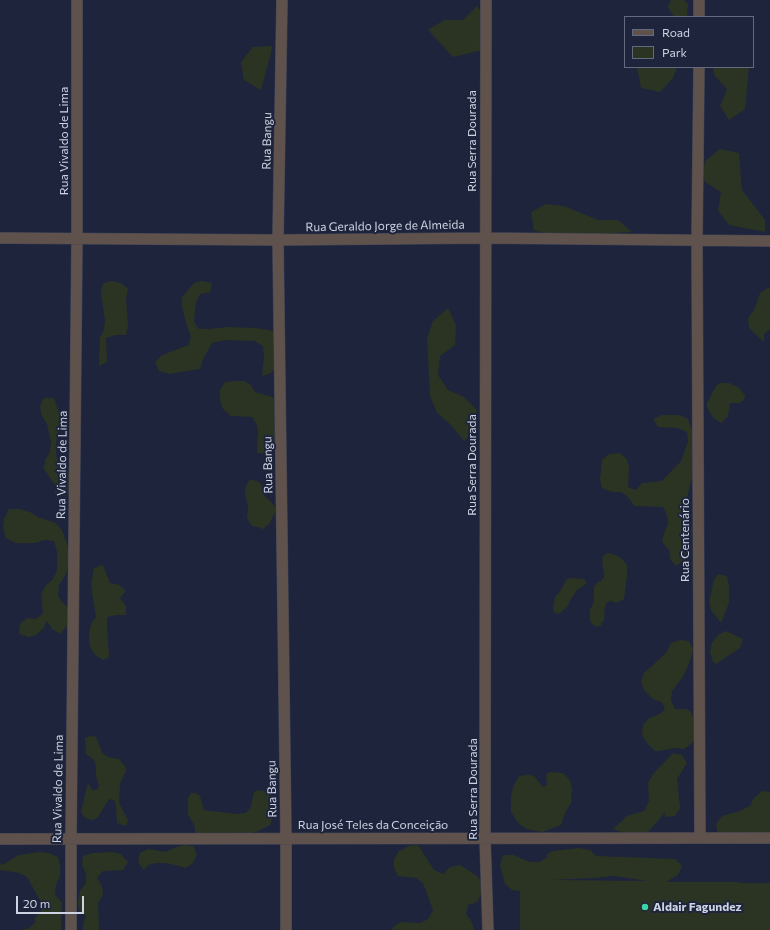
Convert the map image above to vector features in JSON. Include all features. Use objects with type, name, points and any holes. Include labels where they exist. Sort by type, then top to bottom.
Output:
[{"type":"street","name":"Rua Vivaldo de Lima","points":[[71,930],[77,239],[77,0]]},
{"type":"street","name":"Rua Bangu","points":[[282,0],[278,240],[286,930]]},
{"type":"street","name":"Rua Serra Dourada","points":[[486,0],[486,838],[488,930]]},
{"type":"street","points":[[699,0],[699,16]]},
{"type":"street","name":"Rua Centenário","points":[[699,68],[697,241],[700,838]]},
{"type":"street","name":"Rua Geraldo Jorge de Almeida","points":[[0,238],[278,240],[485,238],[770,241]]},
{"type":"street","name":"Rua José Teles da Conceição","points":[[0,839],[770,838]]},
{"type":"green space","points":[[671,0],[684,0],[688,4],[687,16],[673,16],[668,7]]},
{"type":"green space","points":[[477,6],[489,22],[487,49],[453,57],[428,30],[444,20],[463,20]]},
{"type":"green space","points":[[272,46],[261,90],[244,80],[241,62],[253,47]]},
{"type":"green space","points":[[637,68],[677,68],[673,78],[660,92],[641,88]]},
{"type":"green space","points":[[713,68],[749,68],[745,109],[729,120],[720,106],[727,89],[714,75]]},
{"type":"green space","points":[[720,149],[739,153],[742,190],[765,220],[765,232],[729,225],[718,211],[721,192],[705,182],[703,172],[705,161]]},
{"type":"green space","points":[[546,204],[564,206],[598,220],[618,220],[632,232],[552,237],[534,230],[531,212]]},
{"type":"green space","points":[[112,281],[121,283],[128,289],[126,298],[128,326],[126,335],[116,335],[106,338],[107,362],[99,366],[100,338],[104,329],[105,320],[101,292],[103,283]]},
{"type":"green space","points":[[202,281],[212,283],[210,292],[200,294],[196,302],[194,322],[199,329],[228,327],[256,328],[273,331],[278,339],[277,365],[271,373],[262,376],[264,357],[263,346],[254,341],[225,340],[212,343],[203,359],[200,369],[169,374],[159,371],[155,362],[162,355],[189,345],[191,336],[182,307],[182,297],[194,283]]},
{"type":"green space","points":[[768,288],[770,289],[770,329],[764,334],[764,342],[749,328],[748,318],[754,310],[760,293]]},
{"type":"green space","points":[[448,308],[456,325],[455,345],[440,356],[438,375],[448,390],[464,397],[477,410],[475,429],[464,441],[451,425],[437,413],[430,396],[427,339],[433,321]]},
{"type":"green space","points":[[244,381],[251,385],[255,392],[272,397],[279,403],[279,437],[270,454],[257,453],[257,425],[252,417],[231,416],[223,409],[220,400],[220,390],[225,382]]},
{"type":"green space","points":[[720,383],[729,383],[738,387],[745,395],[744,400],[740,403],[730,403],[728,416],[721,423],[712,416],[707,407],[707,403],[716,386]]},
{"type":"green space","points":[[44,398],[54,398],[60,416],[60,425],[56,443],[56,456],[60,464],[67,469],[72,477],[72,486],[68,494],[65,496],[55,494],[55,485],[44,469],[45,460],[50,452],[51,442],[47,424],[42,416],[40,406]]},
{"type":"green space","points":[[662,415],[680,415],[688,419],[695,437],[694,476],[690,484],[686,503],[692,529],[691,547],[689,556],[676,566],[670,559],[669,550],[662,542],[668,524],[667,515],[663,507],[634,506],[629,498],[621,492],[612,492],[602,488],[600,479],[602,460],[609,454],[620,453],[627,459],[629,468],[628,487],[636,490],[642,483],[662,481],[681,461],[688,442],[687,432],[677,428],[658,427],[653,419]]},
{"type":"green space","points":[[250,479],[259,482],[262,486],[264,495],[274,505],[276,510],[270,523],[262,530],[262,528],[252,526],[247,517],[248,507],[245,488]]},
{"type":"green space","points":[[9,509],[20,509],[30,512],[38,517],[56,523],[62,530],[68,547],[68,567],[65,576],[59,585],[58,596],[70,609],[71,618],[67,626],[60,634],[52,629],[47,621],[43,629],[36,635],[29,637],[19,634],[20,624],[27,618],[36,619],[43,613],[41,594],[46,585],[53,579],[57,570],[57,552],[54,541],[45,540],[35,543],[15,543],[6,538],[3,528],[4,519]]},
{"type":"green space","points":[[609,553],[618,556],[627,566],[624,599],[616,603],[612,601],[607,602],[602,625],[597,627],[592,624],[590,620],[590,610],[594,601],[594,586],[604,577],[602,558],[605,554]]},
{"type":"green space","points":[[103,565],[110,583],[119,585],[126,591],[120,598],[126,606],[126,615],[107,617],[109,656],[103,660],[94,654],[89,644],[89,634],[91,624],[96,617],[91,586],[94,568]]},
{"type":"green space","points":[[718,574],[727,576],[729,585],[729,603],[721,623],[711,610],[709,600],[713,582]]},
{"type":"green space","points":[[570,578],[584,579],[587,583],[578,589],[567,607],[559,614],[554,612],[553,608],[555,597],[561,590],[566,580]]},
{"type":"green space","points":[[726,631],[743,639],[740,648],[716,664],[713,662],[710,652],[712,643],[718,635]]},
{"type":"green space","points":[[680,640],[689,641],[693,649],[684,675],[672,691],[671,700],[675,709],[686,709],[690,711],[695,720],[694,739],[692,743],[684,749],[675,748],[655,751],[642,735],[643,725],[649,718],[658,715],[665,710],[662,702],[653,699],[645,691],[641,682],[644,673],[666,653],[671,643]]},
{"type":"green space","points":[[90,736],[96,737],[103,754],[108,757],[119,759],[125,766],[126,771],[120,784],[119,803],[128,820],[126,826],[117,823],[116,804],[114,800],[109,799],[98,817],[93,820],[84,817],[81,812],[88,782],[92,790],[97,790],[99,785],[94,760],[86,754],[85,738]]},
{"type":"green space","points":[[673,753],[682,755],[687,763],[677,779],[680,808],[675,816],[665,817],[665,813],[648,832],[630,835],[613,829],[627,816],[644,811],[649,801],[648,783],[653,774]]},
{"type":"green space","points":[[549,772],[563,773],[570,780],[572,789],[571,803],[566,811],[561,825],[542,832],[527,829],[519,824],[511,812],[511,795],[514,785],[519,776],[529,775],[534,776],[543,787],[547,785],[546,776]]},
{"type":"green space","points":[[258,790],[268,792],[272,801],[273,816],[270,825],[256,832],[236,835],[198,835],[195,832],[195,827],[188,814],[188,798],[191,793],[196,793],[200,796],[204,810],[236,814],[245,813],[249,810],[254,792]]},
{"type":"green space","points":[[762,791],[770,792],[770,835],[718,834],[716,824],[722,816],[740,811],[750,806],[754,798]]},
{"type":"green space","points":[[184,845],[193,846],[197,854],[193,863],[186,868],[167,863],[157,863],[148,865],[144,870],[138,862],[140,853],[148,849],[166,852]]},
{"type":"green space","points":[[418,845],[434,870],[443,874],[450,867],[460,865],[477,876],[482,883],[482,893],[477,902],[468,905],[466,914],[472,922],[474,930],[393,930],[392,928],[400,922],[421,923],[429,918],[433,910],[423,883],[416,878],[398,876],[394,868],[394,859],[399,851],[409,846]]},
{"type":"green space","name":"Aldair Fagundez","points":[[579,848],[590,850],[596,856],[675,859],[682,866],[678,875],[666,882],[770,883],[770,930],[520,930],[520,891],[512,890],[505,884],[500,865],[503,855],[513,855],[530,862],[540,862],[547,857],[547,854],[553,851]],"holes":[[[614,876],[648,881],[550,880]]]},
{"type":"green space","points":[[39,852],[49,853],[58,857],[60,876],[56,885],[55,895],[62,902],[61,930],[21,930],[29,928],[36,922],[34,919],[41,911],[41,902],[27,877],[19,873],[0,870],[0,863],[2,865],[19,855]]},
{"type":"green space","points":[[112,852],[121,854],[128,862],[123,870],[103,871],[97,878],[102,886],[103,895],[98,903],[99,930],[83,930],[86,916],[79,910],[78,901],[80,891],[86,883],[86,874],[82,865],[83,856],[93,853]]},
{"type":"place","name":"Aldair Fagundez","points":[[645,907]]}]
